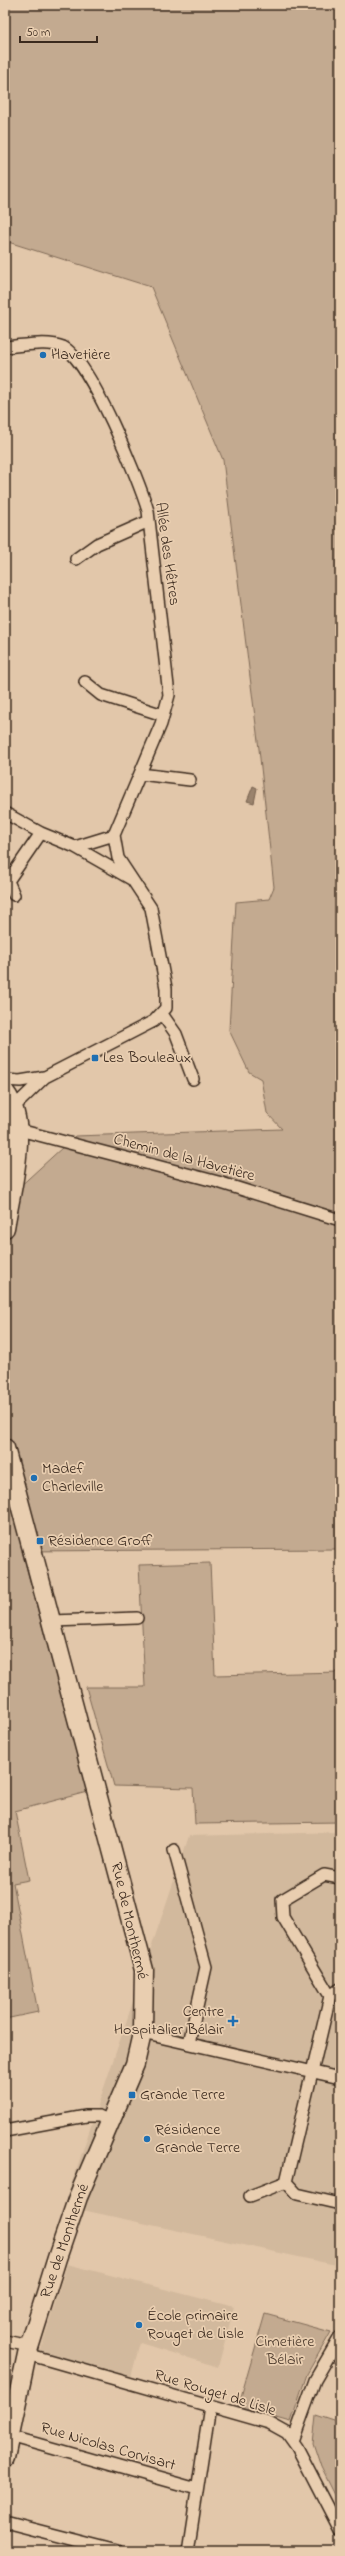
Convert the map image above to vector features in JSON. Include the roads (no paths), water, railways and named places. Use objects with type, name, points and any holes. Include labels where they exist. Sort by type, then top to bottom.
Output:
[{"type":"main road","points":[[5,1228],[19,1128],[10,1099]]},
{"type":"main road","name":"Rue de Monthermé","points":[[5,1448],[144,1970],[145,1996],[142,2033],[135,2064],[77,2202],[28,2350],[5,2458]]},
{"type":"street","name":"Allée des Hêtres","points":[[5,347],[46,344],[62,347],[74,355],[91,382],[140,486],[149,521],[169,695],[163,715],[140,774],[114,835]]},
{"type":"street","points":[[76,559],[97,544],[149,521]]},
{"type":"street","points":[[86,682],[101,695],[163,715]]},
{"type":"street","points":[[140,774],[190,780]]},
{"type":"street","points":[[5,813],[40,834],[75,847],[134,880]]},
{"type":"street","points":[[14,895],[8,881],[40,834]]},
{"type":"street","points":[[10,1099],[45,1077],[154,1021],[166,1008],[166,988],[151,908],[134,880],[118,858],[114,835],[75,847]]},
{"type":"street","points":[[162,1014],[176,1034],[193,1079]]},
{"type":"street","points":[[5,1080],[20,1081],[45,1077]]},
{"type":"street","name":"Chemin de la Havetière","points":[[19,1128],[35,1134],[218,1182],[340,1220]]},
{"type":"street","points":[[52,1621],[137,1618]]},
{"type":"street","points":[[174,1850],[206,1967],[189,2043]]},
{"type":"street","points":[[330,1996],[283,1917],[282,1900],[324,1875],[340,1878]]},
{"type":"street","points":[[286,2182],[330,1996],[340,1989]]},
{"type":"street","points":[[142,2033],[340,2078]]},
{"type":"street","points":[[5,2131],[86,2116],[99,2116],[110,2121]]},
{"type":"street","points":[[250,2196],[286,2182]]},
{"type":"street","points":[[286,2182],[297,2194],[340,2204]]},
{"type":"street","points":[[293,2441],[315,2380],[340,2337]]},
{"type":"street","name":"Rue Rouget de Lisle","points":[[5,2341],[28,2350],[269,2423],[287,2433],[293,2441],[340,2530]]},
{"type":"street","points":[[188,2551],[210,2406]]},
{"type":"street","name":"Rue Nicolas Corvisart","points":[[8,2439],[197,2489]]},
{"type":"street","points":[[5,2522],[118,2551]]},
{"type":"place","name":"Havetière","points":[[43,355]]},
{"type":"place","name":"Les Bouleaux","points":[[95,1058]]},
{"type":"place","name":"Madef Charleville","points":[[34,1478]]},
{"type":"place","name":"Résidence Groff","points":[[40,1541]]},
{"type":"place","name":"Centre Hospitalier Bélair","points":[[233,2021]]},
{"type":"place","name":"Grande Terre","points":[[132,2095]]},
{"type":"place","name":"Résidence Grande Terre","points":[[147,2139]]},
{"type":"place","name":"École primaire Rouget de Lisle","points":[[139,2325]]},
{"type":"park label","name":"Cimetière Bélair","points":[[285,2351]]}]
